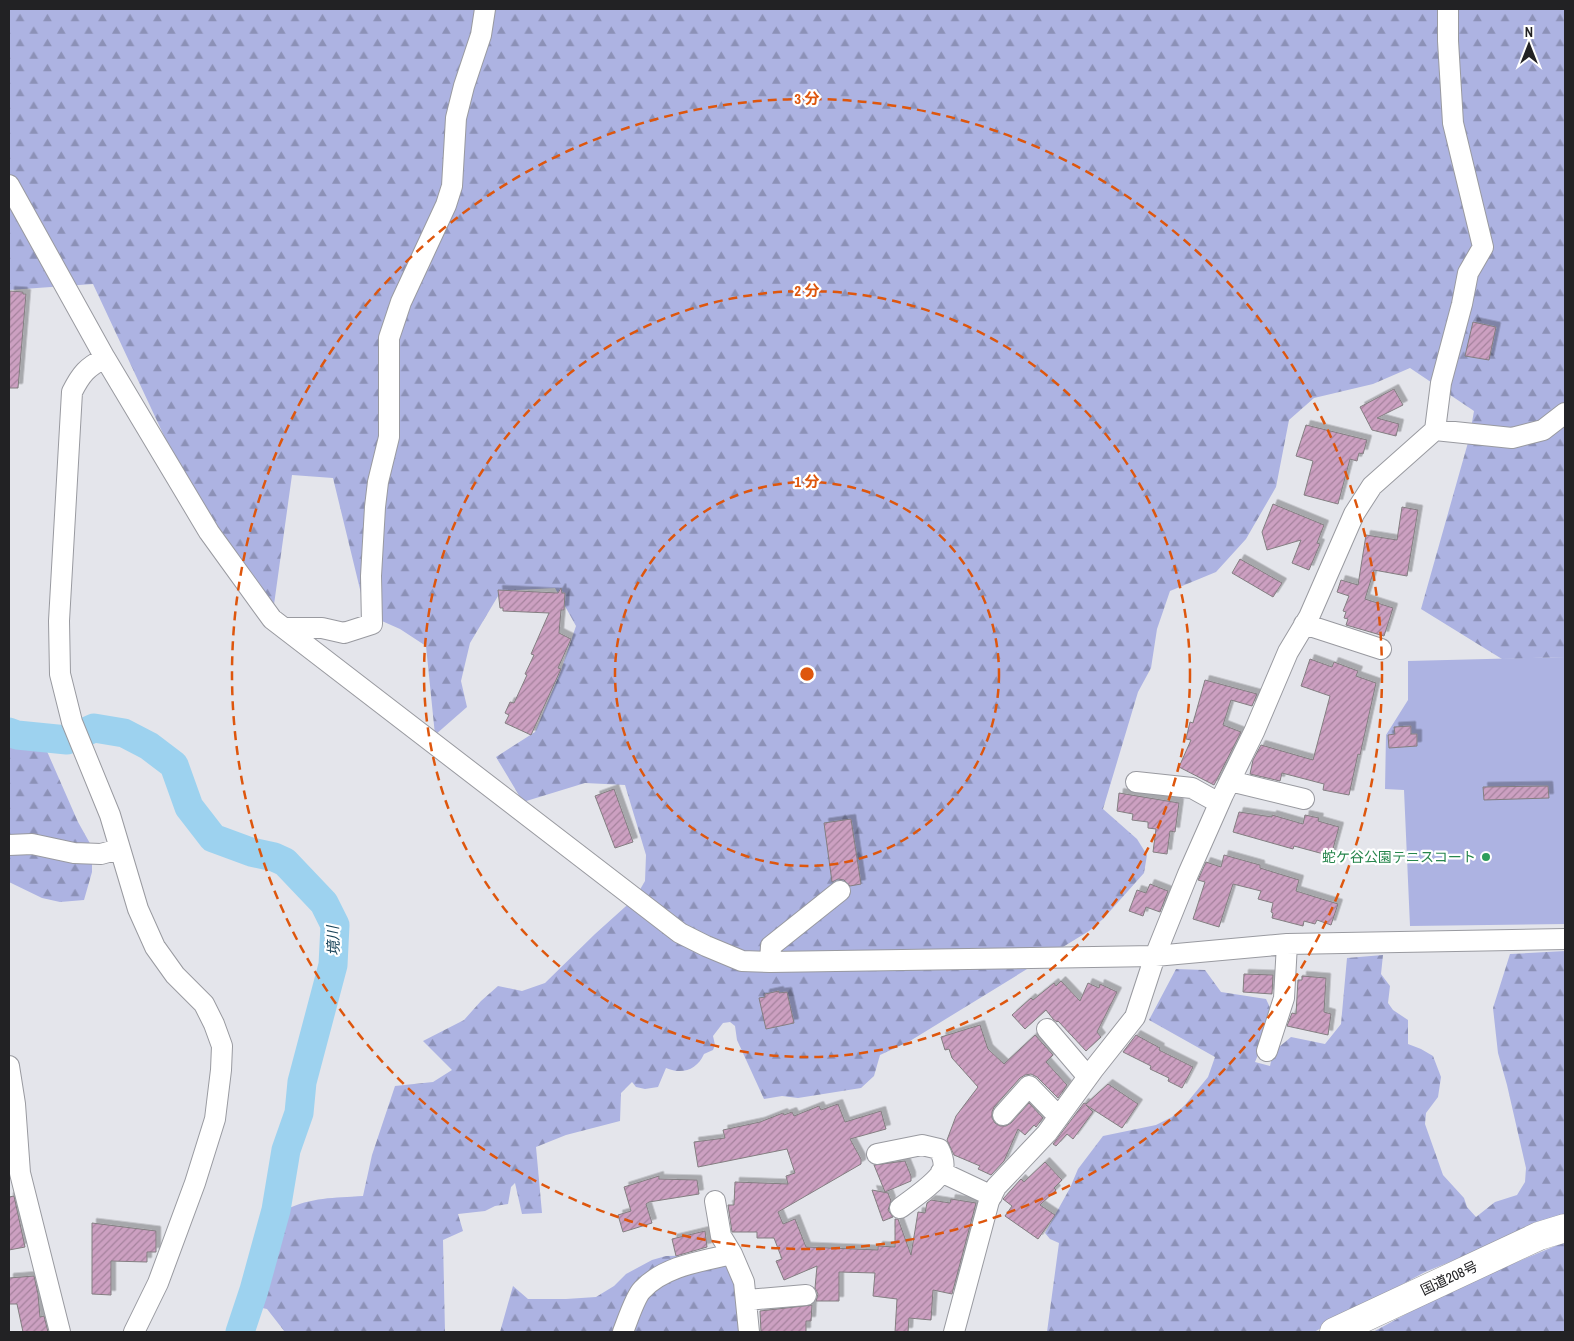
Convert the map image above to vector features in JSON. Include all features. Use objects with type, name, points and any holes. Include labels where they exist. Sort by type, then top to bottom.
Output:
[{"type":"highway","name":"国道208号","points":[[1334,1332],[1539,1236],[1565,1228]]},
{"type":"street","points":[[284,628],[322,628],[344,632],[372,624],[371,576],[375,507],[378,482],[389,437],[389,338],[401,302],[446,204],[452,186],[456,118],[464,86],[481,35],[485,9]]},
{"type":"street","points":[[954,1332],[996,1187],[1047,1133],[1135,1017],[1155,956],[1188,874],[1219,803],[1254,732],[1288,652],[1304,624],[1354,514],[1372,486],[1435,430],[1441,383],[1462,304],[1468,273],[1483,246],[1454,124],[1448,41],[1448,9]]},
{"type":"street","points":[[9,185],[105,358],[209,532],[272,619],[680,933],[706,946],[742,961],[770,962],[1155,956],[1287,944],[1565,939]]},
{"type":"street","points":[[105,358],[93,364],[81,375],[72,392],[72,425],[59,621],[60,674],[76,731],[110,815],[138,909],[155,947],[175,975],[204,1004],[222,1046],[215,1119],[195,1183],[158,1283],[134,1332]]},
{"type":"street","points":[[1435,430],[1512,438],[1543,430],[1565,413]]},
{"type":"street","points":[[1304,624],[1381,649]]},
{"type":"street","points":[[1230,781],[1304,799]]},
{"type":"street","points":[[1136,782],[1192,788],[1219,803]]},
{"type":"street","points":[[9,845],[32,844],[74,853],[101,854],[119,849]]},
{"type":"street","points":[[770,962],[771,946],[840,891]]},
{"type":"street","points":[[1268,1051],[1284,998],[1287,944]]},
{"type":"street","points":[[1047,1029],[1088,1077]]},
{"type":"street","points":[[9,1066],[15,1104],[20,1173],[16,1184],[60,1332]]},
{"type":"street","points":[[1003,1115],[1029,1086],[1059,1117]]},
{"type":"street","points":[[877,1154],[922,1145],[939,1149],[943,1158],[943,1170],[900,1208]]},
{"type":"street","points":[[941,1172],[992,1196]]},
{"type":"street","points":[[715,1201],[721,1236],[732,1254],[744,1282],[749,1332]]},
{"type":"street","points":[[623,1332],[641,1291],[658,1276],[691,1264],[732,1254]]},
{"type":"street","points":[[746,1300],[806,1295]]},
{"type":"green space","points":[[9,9],[1565,9],[1565,657],[1502,659],[1421,609],[1469,439],[1474,411],[1410,368],[1373,384],[1314,398],[1289,420],[1276,487],[1246,539],[1216,572],[1170,591],[1157,629],[1151,668],[1138,692],[1103,809],[1137,839],[1147,855],[1144,873],[1103,919],[1089,931],[910,1041],[880,1055],[874,1076],[861,1088],[798,1098],[782,1096],[764,1099],[737,1040],[735,1026],[730,1022],[723,1023],[713,1036],[715,1045],[713,1050],[704,1054],[693,1067],[683,1071],[666,1068],[658,1087],[645,1089],[636,1087],[632,1082],[621,1093],[620,1121],[566,1135],[536,1147],[542,1213],[522,1214],[515,1183],[511,1187],[508,1204],[495,1206],[485,1211],[458,1214],[463,1231],[443,1240],[445,1332],[285,1332],[267,1309],[253,1306],[268,1246],[285,1210],[314,1200],[363,1196],[372,1155],[395,1086],[433,1082],[452,1070],[423,1041],[464,1020],[498,986],[522,991],[545,983],[635,898],[645,881],[646,855],[625,785],[585,783],[523,802],[496,757],[535,732],[560,673],[576,626],[555,588],[501,591],[470,643],[461,681],[467,707],[435,735],[426,646],[400,629],[366,614],[333,478],[292,475],[272,619],[209,532],[93,284],[9,290]]},
{"type":"green space","name":"蛇ケ谷公園テニスコート","points":[[1565,657],[1565,924],[1410,926],[1404,790],[1385,789],[1386,735],[1408,700],[1408,661]]},
{"type":"green space","points":[[9,738],[46,749],[78,822],[92,847],[92,872],[84,900],[60,902],[42,898],[9,882]]},
{"type":"green space","points":[[1565,951],[1565,1215],[1425,1272],[1314,1332],[1047,1332],[1059,1243],[1050,1239],[1045,1233],[1070,1188],[1078,1169],[1103,1136],[1156,1125],[1172,1117],[1185,1105],[1208,1077],[1215,1057],[1149,1020],[1176,969],[1205,970],[1221,992],[1266,999],[1274,1016],[1255,1062],[1270,1066],[1273,1052],[1291,1037],[1325,1044],[1341,1024],[1347,958],[1383,955],[1381,974],[1390,986],[1388,1003],[1393,1010],[1408,1020],[1408,1044],[1433,1056],[1441,1077],[1438,1097],[1426,1113],[1425,1124],[1443,1175],[1464,1198],[1467,1207],[1476,1217],[1495,1202],[1517,1195],[1525,1182],[1526,1168],[1498,1053],[1493,1008],[1510,954]]},
{"type":"green space","points":[[1565,1242],[1565,1332],[1373,1332],[1454,1288]]},
{"type":"green space","points":[[720,1255],[741,1285],[743,1332],[500,1332],[513,1286],[528,1299],[596,1297],[614,1286],[626,1274],[652,1260],[666,1256]]},
{"type":"building","points":[[10,291],[26,294],[18,388],[9,388]]},
{"type":"building","points":[[1473,322],[1496,327],[1489,360],[1465,356]]},
{"type":"building","points":[[1394,389],[1403,405],[1377,418],[1399,424],[1396,436],[1372,430],[1360,407]]},
{"type":"building","points":[[1306,425],[1367,440],[1363,454],[1359,453],[1357,461],[1350,459],[1338,504],[1304,495],[1313,461],[1296,456]]},
{"type":"building","points":[[1273,504],[1324,525],[1317,543],[1320,544],[1309,570],[1292,563],[1301,540],[1267,550],[1262,532]]},
{"type":"building","points":[[1402,507],[1418,510],[1407,576],[1374,570],[1365,599],[1393,608],[1384,636],[1346,625],[1348,619],[1344,618],[1346,612],[1343,611],[1349,596],[1337,592],[1341,580],[1358,585],[1366,535],[1397,540]]},
{"type":"building","points":[[1240,559],[1282,583],[1273,597],[1232,573]]},
{"type":"building","points":[[561,588],[562,593],[565,593],[564,610],[561,610],[559,633],[571,639],[558,668],[561,669],[531,735],[505,723],[509,715],[505,713],[510,702],[514,703],[527,675],[525,674],[534,655],[531,654],[549,613],[503,611],[503,608],[500,608],[498,590],[558,593]]},
{"type":"building","points":[[1310,659],[1332,667],[1334,662],[1358,671],[1356,676],[1376,683],[1349,795],[1323,790],[1324,784],[1282,773],[1280,781],[1250,774],[1253,760],[1261,745],[1313,760],[1330,696],[1301,686]]},
{"type":"building","points":[[1205,680],[1257,694],[1252,706],[1231,700],[1223,725],[1241,732],[1214,785],[1179,767],[1191,740],[1186,739],[1190,722],[1193,723]]},
{"type":"building","points":[[1411,726],[1411,734],[1417,734],[1417,746],[1389,748],[1388,735],[1395,734],[1394,727]]},
{"type":"building","points":[[1548,786],[1549,798],[1484,800],[1483,787]]},
{"type":"building","points":[[614,789],[633,842],[615,848],[595,796]]},
{"type":"building","points":[[1119,793],[1179,803],[1175,832],[1170,831],[1167,854],[1153,852],[1156,829],[1148,828],[1148,822],[1132,820],[1133,814],[1117,811]]},
{"type":"building","points":[[1239,812],[1272,817],[1272,815],[1303,824],[1305,815],[1319,818],[1318,821],[1339,827],[1331,856],[1294,846],[1293,849],[1233,832]]},
{"type":"building","points":[[851,819],[861,884],[850,886],[844,880],[838,879],[832,882],[824,823]]},
{"type":"building","points":[[1224,855],[1260,865],[1260,868],[1299,880],[1296,891],[1338,904],[1331,925],[1317,920],[1315,924],[1304,921],[1303,926],[1272,918],[1273,903],[1258,899],[1261,891],[1233,884],[1219,927],[1193,919],[1205,882],[1198,880],[1206,862],[1221,867]]},
{"type":"building","points":[[1150,884],[1168,891],[1160,912],[1146,907],[1143,916],[1129,911],[1137,890],[1146,893]]},
{"type":"building","points":[[1244,974],[1273,975],[1272,994],[1243,992]]},
{"type":"building","points":[[1302,976],[1326,978],[1324,1012],[1331,1014],[1328,1035],[1287,1026],[1292,1013],[1296,1014],[1298,980],[1302,980]]},
{"type":"building","points":[[1061,981],[1080,1001],[1088,983],[1099,988],[1100,984],[1117,992],[1097,1032],[1101,1037],[1086,1051],[1046,1010],[1025,1029],[1012,1015],[1031,998],[1033,1000],[1054,983],[1056,986]]},
{"type":"building","points":[[779,991],[779,993],[787,992],[794,1023],[766,1029],[759,998],[765,997],[765,994]]},
{"type":"building","points":[[980,1025],[988,1049],[1004,1064],[1035,1035],[1053,1055],[1046,1062],[1067,1085],[1058,1098],[1037,1077],[1031,1074],[1025,1075],[1020,1078],[994,1107],[992,1118],[1000,1126],[1006,1126],[1011,1123],[1029,1103],[1043,1118],[1036,1127],[1034,1125],[1025,1135],[1018,1129],[1004,1161],[991,1175],[978,1169],[980,1166],[954,1155],[947,1140],[956,1116],[978,1087],[952,1058],[949,1049],[945,1050],[941,1037]]},
{"type":"building","points":[[1136,1035],[1160,1048],[1159,1050],[1193,1067],[1182,1088],[1168,1081],[1169,1078],[1150,1069],[1151,1066],[1123,1052]]},
{"type":"building","points":[[1108,1084],[1138,1104],[1122,1128],[1086,1105],[1093,1112],[1073,1139],[1067,1134],[1056,1146],[1053,1144],[1084,1103],[1086,1104]]},
{"type":"building","points":[[838,1104],[845,1122],[881,1111],[886,1129],[850,1139],[861,1159],[861,1164],[778,1212],[783,1224],[795,1219],[806,1247],[878,1250],[878,1246],[895,1247],[895,1219],[898,1219],[911,1255],[918,1212],[925,1213],[927,1203],[931,1200],[950,1203],[951,1199],[976,1203],[952,1294],[933,1290],[931,1320],[909,1318],[908,1332],[895,1332],[897,1299],[873,1296],[875,1273],[839,1272],[839,1301],[816,1301],[818,1294],[815,1288],[817,1266],[784,1280],[776,1261],[782,1259],[774,1238],[757,1238],[757,1232],[732,1232],[728,1205],[734,1205],[735,1182],[788,1184],[786,1176],[795,1173],[787,1149],[698,1167],[694,1142],[725,1138],[723,1130],[760,1122],[783,1113],[784,1115],[792,1112],[794,1116],[819,1106],[821,1110]]},
{"type":"building","points":[[905,1161],[911,1181],[885,1192],[874,1165]]},
{"type":"building","points":[[1045,1162],[1062,1180],[1054,1188],[1056,1190],[1040,1205],[1055,1215],[1038,1239],[1005,1216],[1012,1206],[1003,1199],[1021,1179],[1024,1182]]},
{"type":"building","points":[[659,1176],[659,1179],[697,1180],[699,1194],[649,1202],[646,1204],[652,1223],[623,1232],[618,1215],[631,1211],[624,1187]]},
{"type":"building","points":[[872,1190],[888,1193],[891,1201],[888,1210],[893,1217],[883,1221]]},
{"type":"building","points":[[14,1196],[25,1247],[9,1250],[9,1197]]},
{"type":"building","points":[[92,1223],[156,1231],[156,1252],[147,1252],[147,1262],[111,1261],[111,1295],[92,1294]]},
{"type":"building","points":[[705,1231],[707,1247],[676,1256],[672,1239]]},
{"type":"building","points":[[34,1276],[40,1317],[44,1316],[48,1332],[23,1332],[17,1304],[9,1304],[9,1278]]},
{"type":"building","points":[[812,1305],[811,1321],[806,1321],[806,1332],[761,1332],[760,1311]]},
{"type":"waterway","name":"境川","points":[[9,732],[17,735],[67,740],[94,728],[124,733],[149,746],[174,765],[189,807],[213,838],[285,862],[324,903],[335,925],[333,965],[302,1082],[299,1113],[286,1150],[276,1210],[254,1290],[240,1332]]},
{"type":"place","name":"蛇ケ谷公園テニスコート","points":[[1486,857]]}]
